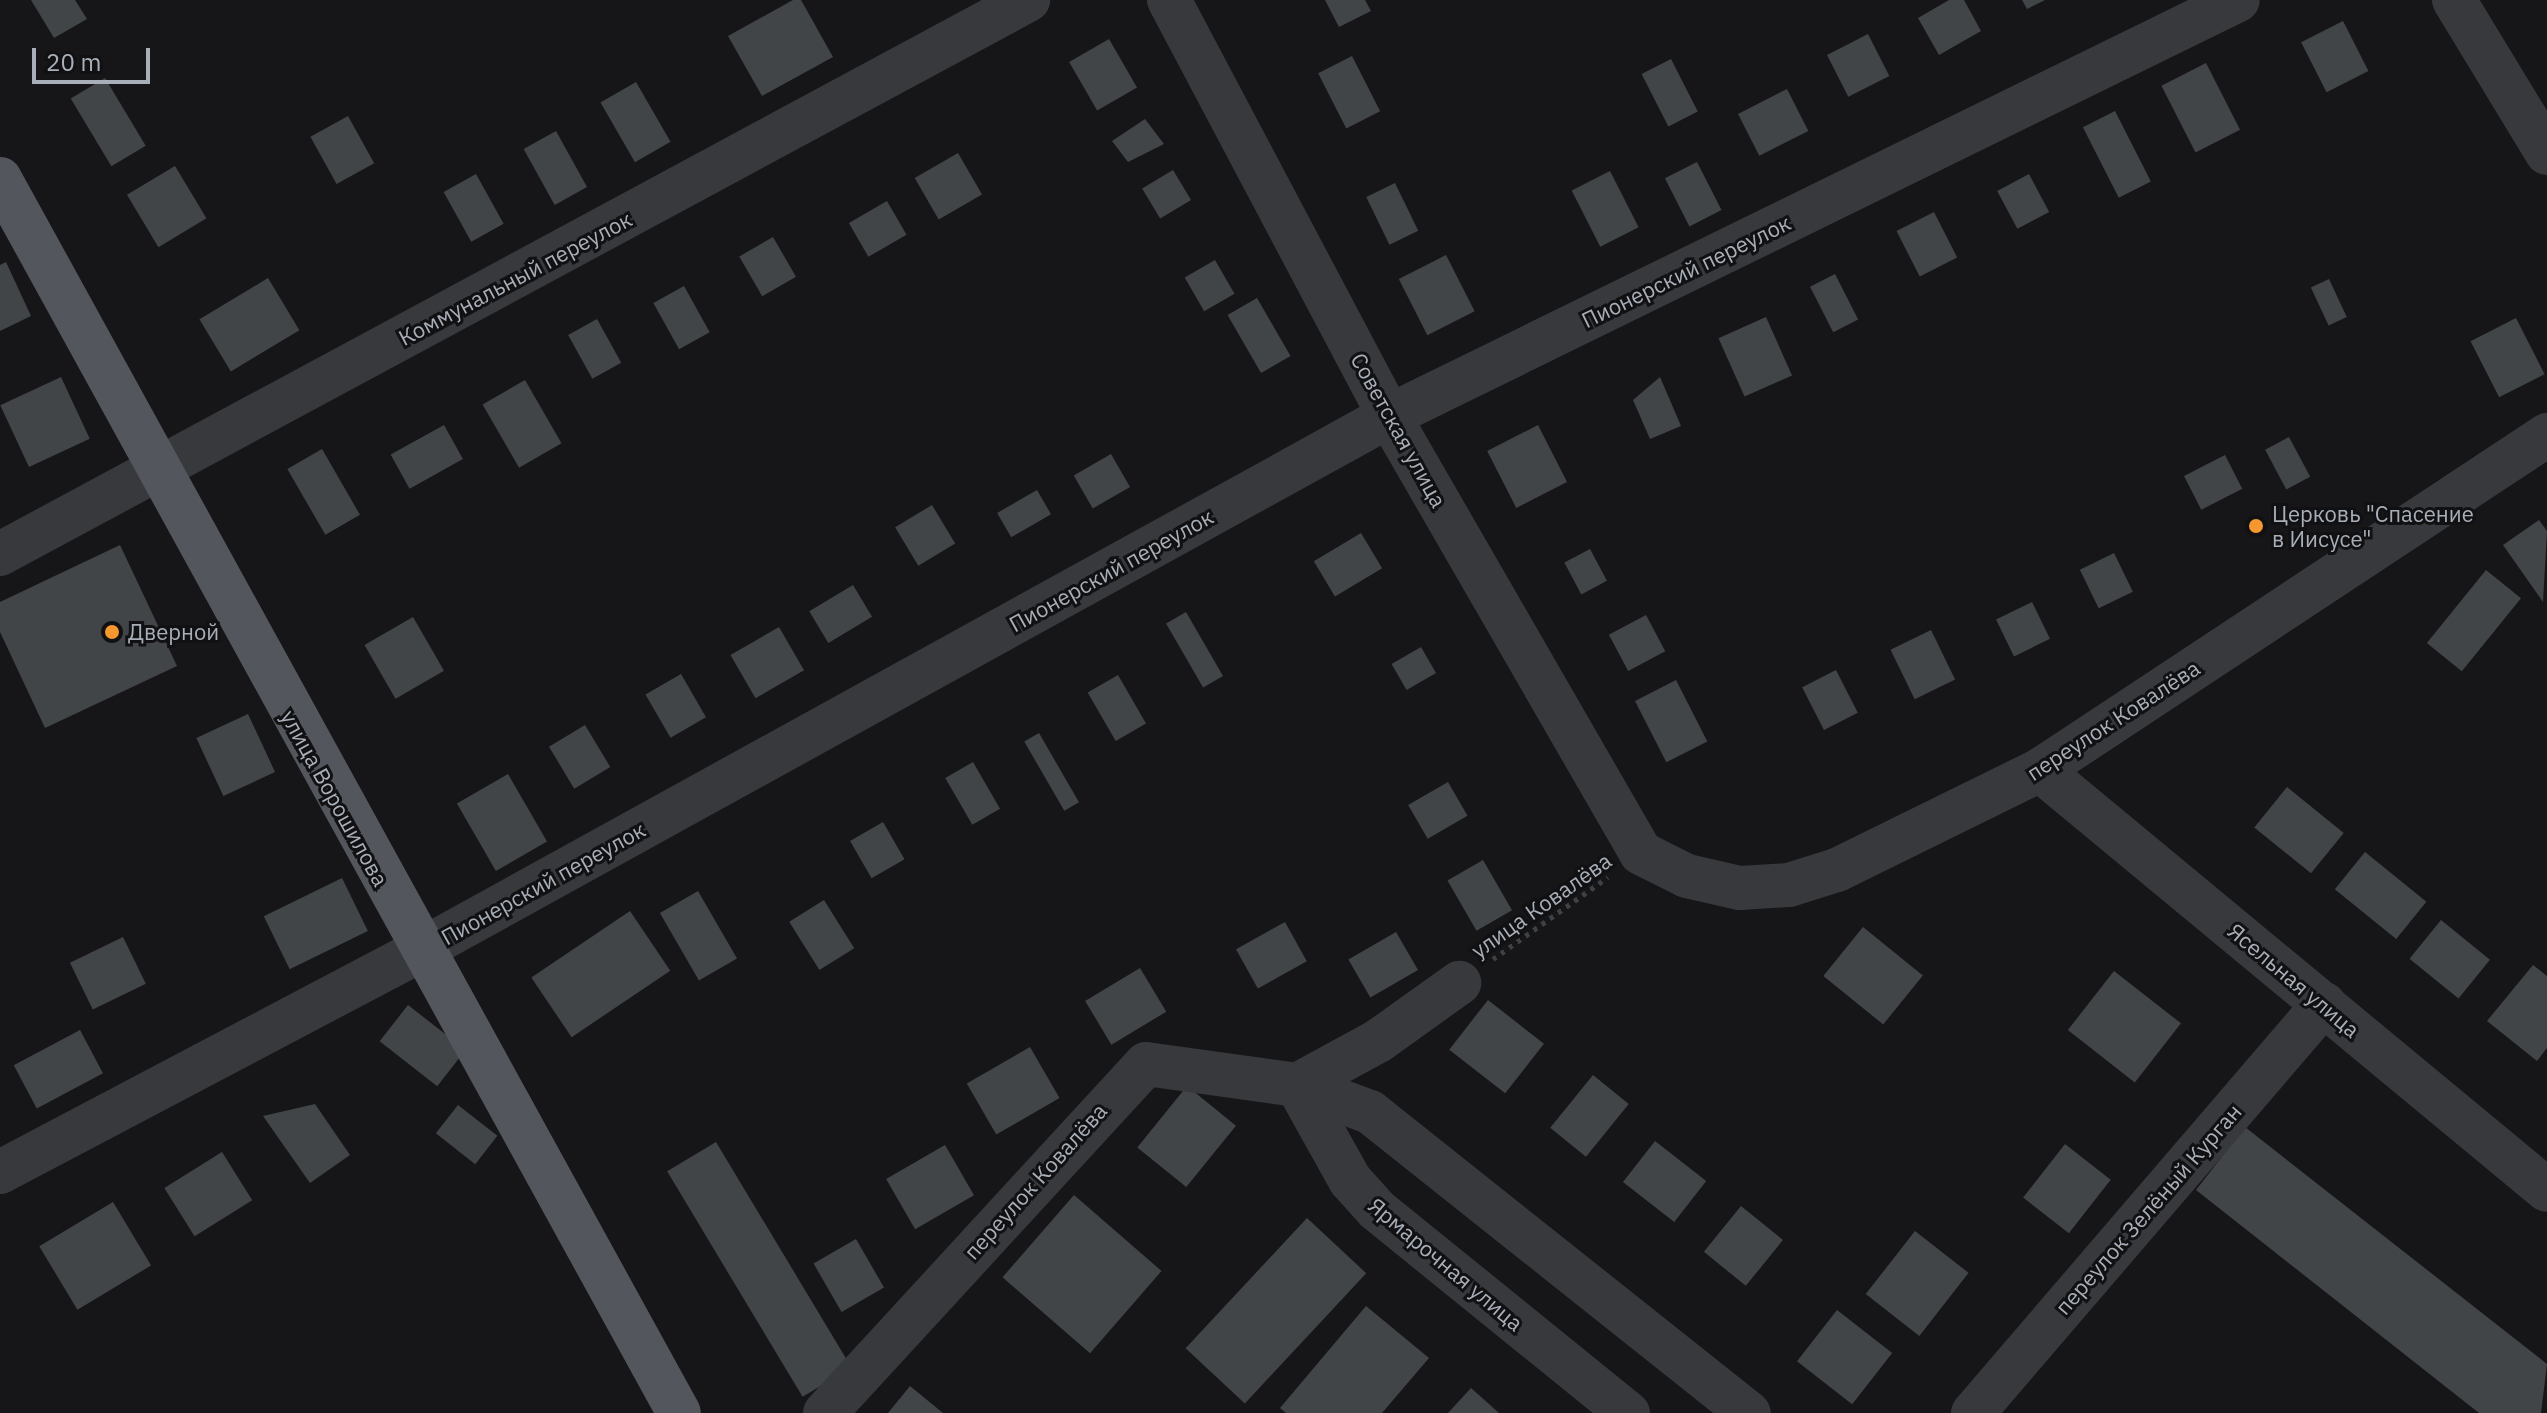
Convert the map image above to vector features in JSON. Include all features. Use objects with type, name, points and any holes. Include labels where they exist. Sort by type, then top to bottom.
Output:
[{"type":"main road","name":"улица Ворошилова","points":[[0,179],[156,473],[419,951],[679,1413]]},
{"type":"street","name":"Коммунальный переулок","points":[[0,554],[156,473],[1028,0]]},
{"type":"street","name":"Советская улица","points":[[1169,0],[1389,416],[1641,853]]},
{"type":"street","name":"Пионерский переулок","points":[[0,1172],[419,951],[1389,416],[2238,0]]},
{"type":"street","points":[[2454,0],[2547,153]]},
{"type":"street","name":"переулок Ковалёва","points":[[1641,853],[1687,876],[1740,888],[1789,885],[1837,870],[2040,770],[2547,435]]},
{"type":"street","name":"Ясельная улица","points":[[2040,770],[2547,1190]]},
{"type":"street","points":[[1297,1085],[1378,1041],[1459,983]]},
{"type":"street","name":"переулок Зелёный Курган","points":[[1973,1413],[2324,1004]]},
{"type":"street","name":"переулок Ковалёва","points":[[825,1413],[1146,1064],[1297,1085]]},
{"type":"street","points":[[1297,1085],[1396,1127],[1749,1413]]},
{"type":"street","name":"Ярмарочная улица","points":[[1297,1085],[1350,1180],[1377,1210],[1628,1413]]},
{"type":"path","name":"улица Ковалёва","points":[[1459,983],[1641,853]]},
{"type":"building","points":[[31,0],[75,0],[87,19],[54,38]]},
{"type":"building","points":[[793,0],[801,0],[833,57],[762,96],[728,36]]},
{"type":"building","points":[[1325,0],[1365,0],[1371,11],[1339,27]]},
{"type":"building","points":[[1949,0],[1964,0],[1981,31],[1939,55],[1918,18]]},
{"type":"building","points":[[2022,0],[2045,0],[2027,9]]},
{"type":"building","points":[[2343,21],[2368,71],[2327,92],[2301,42]]},
{"type":"building","points":[[1868,34],[1889,76],[1848,97],[1827,55]]},
{"type":"building","points":[[1109,39],[1137,87],[1097,110],[1069,62]]},
{"type":"building","points":[[1352,56],[1380,111],[1346,128],[1318,73]]},
{"type":"building","points":[[1671,59],[1698,112],[1668,127],[1642,74]]},
{"type":"building","points":[[2206,63],[2240,130],[2195,153],[2161,86]]},
{"type":"building","points":[[105,78],[146,146],[111,166],[71,99]]},
{"type":"building","points":[[636,82],[670,142],[635,162],[600,102]]},
{"type":"building","points":[[1787,89],[1808,131],[1759,156],[1738,114]]},
{"type":"building","points":[[2115,111],[2151,181],[2119,198],[2083,127]]},
{"type":"building","points":[[348,116],[374,163],[337,184],[310,137]]},
{"type":"building","points":[[1145,119],[1164,144],[1128,162],[1112,141]]},
{"type":"building","points":[[556,131],[587,187],[555,205],[524,149]]},
{"type":"building","points":[[958,153],[982,195],[939,220],[915,178]]},
{"type":"building","points":[[1697,162],[1722,210],[1689,226],[1665,178]]},
{"type":"building","points":[[175,166],[206,218],[158,247],[127,195]]},
{"type":"building","points":[[1173,170],[1191,200],[1160,219],[1142,189]]},
{"type":"building","points":[[1610,171],[1639,227],[1600,247],[1572,191]]},
{"type":"building","points":[[476,174],[504,224],[471,242],[444,192]]},
{"type":"building","points":[[2029,174],[2049,212],[2017,229],[1997,191]]},
{"type":"building","points":[[1395,183],[1418,231],[1389,245],[1366,197]]},
{"type":"building","points":[[887,201],[906,235],[868,257],[849,223]]},
{"type":"building","points":[[1934,212],[1957,257],[1920,277],[1897,231]]},
{"type":"building","points":[[773,237],[796,277],[762,296],[739,256]]},
{"type":"building","points":[[1446,255],[1475,311],[1427,335],[1399,279]]},
{"type":"building","points":[[1215,260],[1234,294],[1204,311],[1185,278]]},
{"type":"building","points":[[6,262],[31,316],[0,331],[0,265]]},
{"type":"building","points":[[1835,274],[1858,319],[1833,332],[1810,287]]},
{"type":"building","points":[[268,278],[299,330],[231,371],[199,319]]},
{"type":"building","points":[[2329,279],[2347,317],[2329,326],[2311,287]]},
{"type":"building","points":[[684,286],[710,332],[679,349],[653,303]]},
{"type":"building","points":[[1257,298],[1290,356],[1261,373],[1228,315]]},
{"type":"building","points":[[1766,317],[1792,375],[1745,397],[1718,338]]},
{"type":"building","points":[[2516,318],[2545,374],[2499,397],[2471,341]]},
{"type":"building","points":[[597,319],[621,363],[592,379],[568,335]]},
{"type":"building","points":[[61,377],[90,439],[29,467],[0,405]]},
{"type":"building","points":[[1660,377],[1681,426],[1650,439],[1633,400]]},
{"type":"building","points":[[525,380],[562,443],[519,468],[483,404]]},
{"type":"building","points":[[444,425],[463,459],[410,489],[391,455]]},
{"type":"building","points":[[1538,425],[1567,482],[1516,508],[1487,451]]},
{"type":"building","points":[[2289,437],[2310,477],[2286,489],[2265,450]]},
{"type":"building","points":[[322,449],[360,515],[325,535],[287,469]]},
{"type":"building","points":[[1111,454],[1130,487],[1093,508],[1074,476]]},
{"type":"building","points":[[2225,455],[2242,489],[2201,510],[2184,476]]},
{"type":"building","points":[[1037,490],[1051,514],[1011,537],[997,513]]},
{"type":"building","points":[[932,505],[955,544],[918,566],[895,527]]},
{"type":"building","points":[[2539,520],[2547,531],[2543,602],[2503,545]]},
{"type":"building","points":[[1361,533],[1382,568],[1335,596],[1314,561]]},
{"type":"building","points":[[120,545],[177,666],[45,728],[0,632],[0,602]]},
{"type":"building","points":[[1590,549],[1607,581],[1581,594],[1564,563]]},
{"type":"building","points":[[2114,553],[2133,592],[2099,608],[2080,570]]},
{"type":"building","points":[[2486,570],[2521,598],[2462,671],[2427,643]]},
{"type":"building","points":[[853,585],[872,617],[828,643],[809,611]]},
{"type":"building","points":[[2032,602],[2050,639],[2014,656],[1996,620]]},
{"type":"building","points":[[1186,612],[1223,676],[1203,688],[1166,624]]},
{"type":"building","points":[[1646,615],[1665,651],[1628,671],[1609,635]]},
{"type":"building","points":[[413,617],[444,671],[396,699],[365,645]]},
{"type":"building","points":[[779,627],[804,670],[756,698],[731,655]]},
{"type":"building","points":[[1931,630],[1955,679],[1915,699],[1891,650]]},
{"type":"building","points":[[1421,647],[1436,673],[1407,690],[1392,664]]},
{"type":"building","points":[[1836,670],[1858,713],[1824,730],[1802,687]]},
{"type":"building","points":[[681,674],[706,717],[670,738],[645,694]]},
{"type":"building","points":[[1118,675],[1146,723],[1116,741],[1088,692]]},
{"type":"building","points":[[1676,680],[1707,741],[1666,762],[1635,701]]},
{"type":"building","points":[[248,714],[275,772],[223,796],[196,738]]},
{"type":"building","points":[[585,725],[610,767],[574,789],[549,747]]},
{"type":"building","points":[[1039,733],[1079,802],[1064,811],[1024,742]]},
{"type":"building","points":[[973,762],[1000,809],[972,825],[945,778]]},
{"type":"building","points":[[508,774],[547,842],[496,871],[457,804]]},
{"type":"building","points":[[1448,782],[1468,816],[1428,839],[1408,805]]},
{"type":"building","points":[[2287,787],[2344,833],[2311,873],[2254,827]]},
{"type":"building","points":[[883,822],[904,859],[872,878],[850,841]]},
{"type":"building","points":[[2365,852],[2426,902],[2396,939],[2335,889]]},
{"type":"building","points":[[1483,860],[1512,910],[1476,931],[1447,880]]},
{"type":"building","points":[[342,878],[368,931],[290,969],[264,916]]},
{"type":"building","points":[[698,891],[737,959],[699,981],[660,913]]},
{"type":"building","points":[[824,900],[854,948],[819,970],[789,922]]},
{"type":"building","points":[[630,911],[670,971],[572,1037],[531,978]]},
{"type":"building","points":[[2441,920],[2490,960],[2458,999],[2410,959]]},
{"type":"building","points":[[1285,922],[1307,961],[1258,989],[1236,949]]},
{"type":"building","points":[[1863,927],[1923,975],[1883,1024],[1823,976]]},
{"type":"building","points":[[1396,932],[1418,970],[1370,998],[1348,959]]},
{"type":"building","points":[[123,937],[146,984],[93,1010],[70,963]]},
{"type":"building","points":[[2533,965],[2547,976],[2547,1048],[2537,1061],[2487,1021]]},
{"type":"building","points":[[1140,968],[1166,1012],[1111,1045],[1085,1001]]},
{"type":"building","points":[[2114,971],[2181,1023],[2135,1082],[2068,1030]]},
{"type":"building","points":[[1488,1000],[1544,1044],[1505,1093],[1449,1050]]},
{"type":"building","points":[[408,1005],[466,1050],[437,1086],[380,1041]]},
{"type":"building","points":[[80,1030],[103,1073],[37,1108],[14,1065]]},
{"type":"building","points":[[1030,1047],[1060,1098],[996,1135],[967,1084]]},
{"type":"building","points":[[1593,1075],[1629,1104],[1586,1157],[1550,1128]]},
{"type":"building","points":[[1187,1086],[1236,1126],[1186,1187],[1137,1147]]},
{"type":"building","points":[[315,1104],[350,1155],[310,1183],[263,1116]]},
{"type":"building","points":[[458,1105],[497,1136],[475,1164],[436,1133]]},
{"type":"building","points":[[2245,1127],[2547,1364],[2541,1413],[2479,1413],[2196,1190]]},
{"type":"building","points":[[1655,1141],[1706,1181],[1674,1222],[1623,1182]]},
{"type":"building","points":[[716,1142],[851,1367],[803,1397],[667,1171]]},
{"type":"building","points":[[2065,1144],[2111,1180],[2069,1233],[2023,1198]]},
{"type":"building","points":[[945,1145],[974,1195],[915,1229],[886,1179]]},
{"type":"building","points":[[222,1152],[252,1200],[195,1236],[164,1188]]},
{"type":"building","points":[[1074,1195],[1162,1271],[1090,1353],[1002,1277]]},
{"type":"building","points":[[113,1202],[151,1265],[77,1310],[39,1246]]},
{"type":"building","points":[[1741,1206],[1783,1240],[1746,1286],[1704,1252]]},
{"type":"building","points":[[1307,1218],[1366,1273],[1245,1403],[1186,1348]]},
{"type":"building","points":[[1915,1231],[1969,1273],[1919,1336],[1866,1294]]},
{"type":"building","points":[[856,1239],[884,1287],[842,1312],[814,1264]]},
{"type":"building","points":[[1366,1306],[1429,1358],[1382,1413],[1286,1413],[1280,1408]]},
{"type":"building","points":[[1837,1310],[1892,1353],[1852,1404],[1797,1361]]},
{"type":"building","points":[[910,1386],[943,1413],[888,1413]]},
{"type":"building","points":[[1471,1388],[1499,1413],[1448,1413]]},
{"type":"place","name":"Церковь \"Спасение в Иисусе\"","points":[[2256,526]]},
{"type":"place","name":"Дверной","points":[[112,632]]}]
